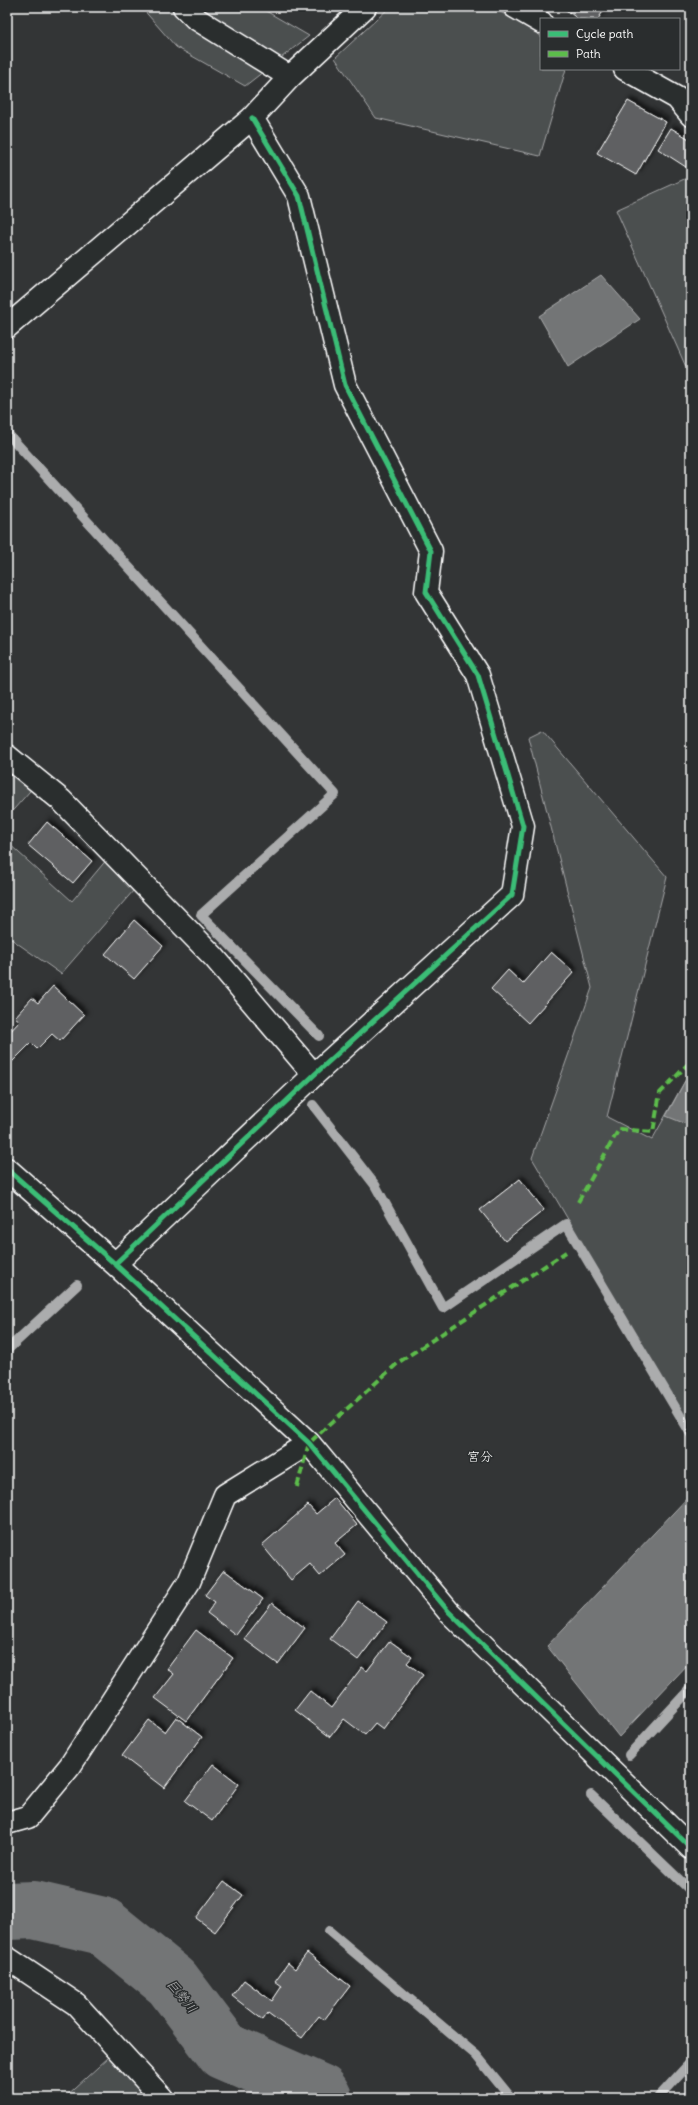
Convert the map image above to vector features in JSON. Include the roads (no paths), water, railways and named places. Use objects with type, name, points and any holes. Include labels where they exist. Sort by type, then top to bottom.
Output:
[{"type":"street","points":[[184,7],[195,18],[290,77]]},
{"type":"street","points":[[7,327],[252,118],[290,77],[365,7]]},
{"type":"street","points":[[515,7],[540,21]]},
{"type":"street","points":[[627,70],[677,98],[691,115]]},
{"type":"street","points":[[115,1264],[314,1075],[512,895],[523,826],[478,675],[426,592],[431,552],[345,385],[299,196],[252,118]]},
{"type":"street","points":[[7,756],[61,800],[214,957],[314,1075]]},
{"type":"street","points":[[7,1169],[115,1264],[309,1443],[449,1612],[691,1848]]},
{"type":"street","points":[[7,1823],[28,1817],[70,1766],[189,1582],[225,1495],[309,1443]]},
{"type":"street","points":[[7,1958],[76,2004],[162,2098]]},
{"type":"waterway","points":[[7,433],[335,794],[201,915],[319,1036]]},
{"type":"waterway","points":[[313,1105],[375,1185],[443,1308],[566,1224],[691,1434]]},
{"type":"waterway","points":[[7,1350],[77,1285]]},
{"type":"waterway","points":[[629,1755],[691,1688]]},
{"type":"waterway","points":[[591,1795],[691,1891]]},
{"type":"waterway","name":"巨勢川","points":[[7,1911],[34,1910],[103,1926],[172,1982],[224,2051],[320,2093],[323,2098]]},
{"type":"waterway","points":[[329,1931],[476,2055],[511,2098]]},
{"type":"waterway","points":[[658,2098],[691,2062]]},
{"type":"district","name":"宮分","points":[[480,1456]]}]
